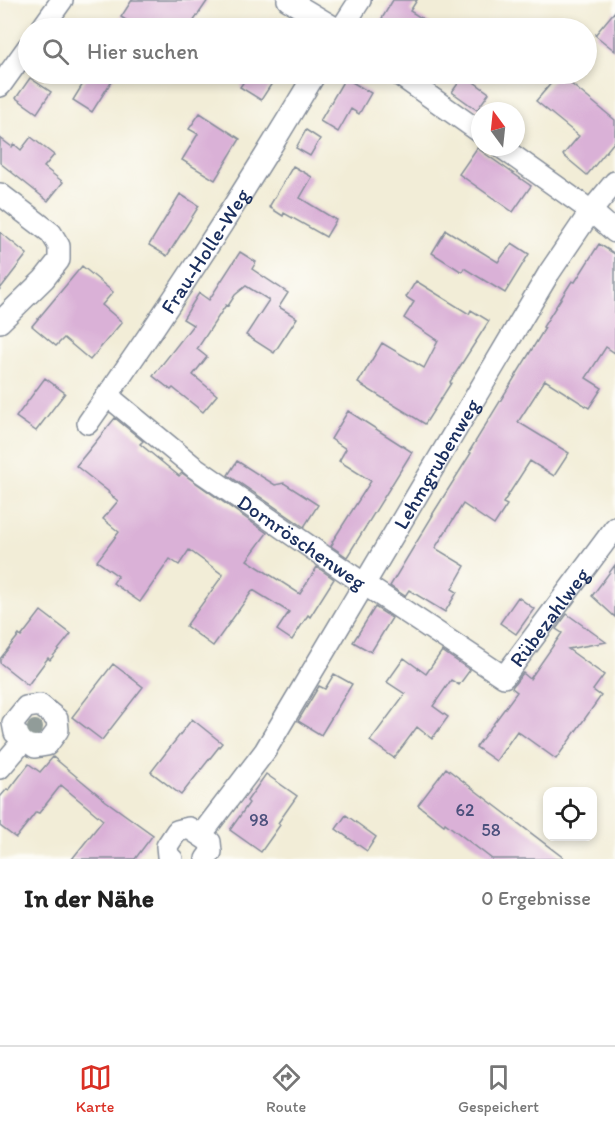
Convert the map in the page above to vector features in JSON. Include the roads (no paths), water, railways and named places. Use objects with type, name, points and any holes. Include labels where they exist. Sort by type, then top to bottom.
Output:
[{"type":"street","points":[[49,18],[62,0]]},
{"type":"street","points":[[288,0],[318,18]]},
{"type":"street","points":[[348,18],[360,0]]},
{"type":"street","points":[[0,86],[18,61]]},
{"type":"street","name":"Frau-Holle-Weg","points":[[88,423],[165,312],[309,84]]},
{"type":"street","points":[[413,84],[471,126]]},
{"type":"street","points":[[514,156],[591,211],[615,232]]},
{"type":"street","name":"Lehmgrubenweg","points":[[201,835],[265,751],[549,273],[591,211],[615,182]]},
{"type":"street","points":[[0,194],[51,233],[59,246],[59,260],[44,279],[0,322]]},
{"type":"street","name":"Dornröschenweg","points":[[108,396],[194,467],[504,677]]},
{"type":"street","name":"Rübezahlweg","points":[[504,677],[615,528]]},
{"type":"street","points":[[0,768],[24,740]]},
{"type":"street","points":[[172,859],[168,856],[167,846],[177,831],[189,828],[210,842],[211,852],[206,859]]}]
